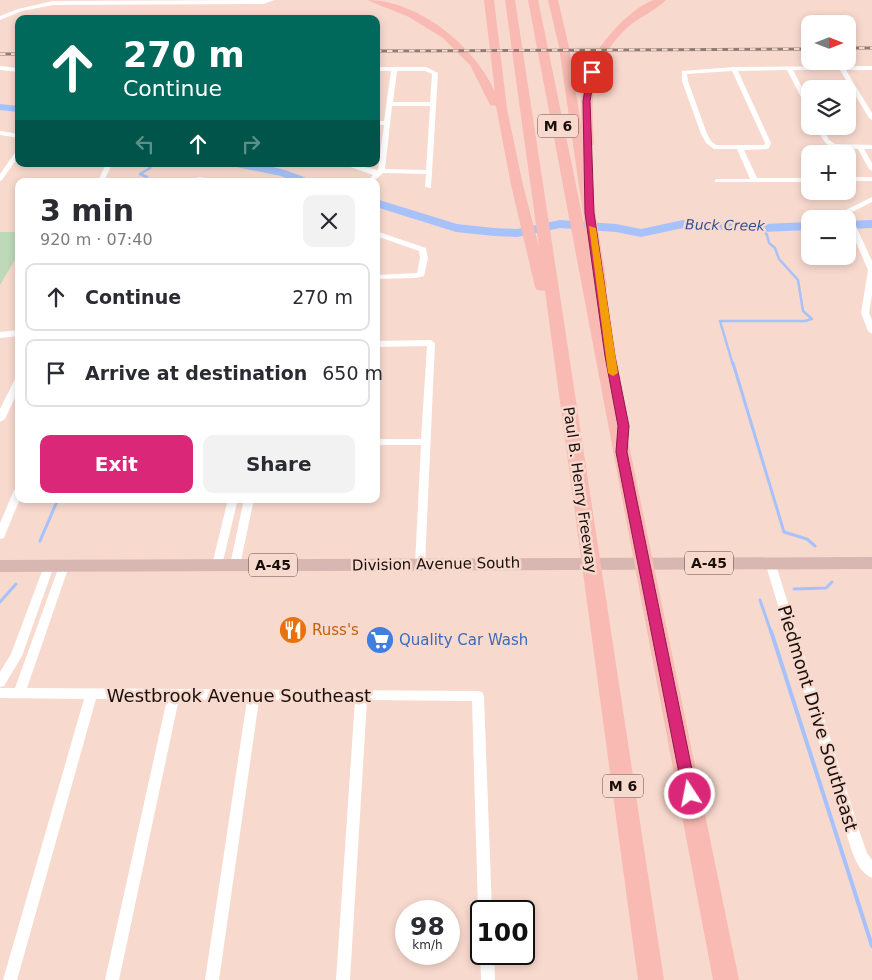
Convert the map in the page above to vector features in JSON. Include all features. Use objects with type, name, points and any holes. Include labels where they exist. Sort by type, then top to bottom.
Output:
[{"type":"highway","points":[[372,0],[396,8]]},
{"type":"highway","points":[[377,0],[430,24],[465,51],[488,86],[517,185]]},
{"type":"highway","points":[[489,0],[502,109],[517,185],[548,290]]},
{"type":"highway","name":"Paul B. Henry Freeway","points":[[510,0],[538,199],[548,290],[571,425],[651,980]]},
{"type":"highway","name":"M 6","points":[[533,0],[572,198],[595,290],[622,452],[726,980]]},
{"type":"highway","points":[[553,0],[564,50],[589,198]]},
{"type":"highway","points":[[595,290],[589,198],[587,101],[592,72],[603,50],[630,20],[661,0]]},
{"type":"main road","name":"Division Avenue South","points":[[0,566],[872,563]]},
{"type":"street","points":[[0,18],[20,10],[53,4],[264,2],[272,0]]},
{"type":"street","points":[[0,68],[15,70]]},
{"type":"street","points":[[856,68],[872,68]]},
{"type":"street","points":[[380,69],[432,70],[435,73],[429,187]]},
{"type":"street","points":[[380,166],[394,69]]},
{"type":"street","points":[[734,69],[768,143],[767,147],[714,147],[708,142],[684,72],[734,69],[801,69]]},
{"type":"street","points":[[789,69],[801,92]]},
{"type":"street","points":[[843,70],[872,118]]},
{"type":"street","points":[[390,104],[434,104]]},
{"type":"street","points":[[380,123],[387,123]]},
{"type":"street","points":[[0,133],[15,135]]},
{"type":"street","points":[[823,135],[826,141],[834,146],[872,147]]},
{"type":"street","points":[[860,147],[872,169]]},
{"type":"street","points":[[740,148],[754,180]]},
{"type":"street","points":[[0,179],[15,157]]},
{"type":"street","points":[[358,167],[379,172],[430,172]]},
{"type":"street","points":[[373,178],[379,172],[380,167]]},
{"type":"street","points":[[856,179],[872,179]]},
{"type":"street","points":[[717,181],[801,180]]},
{"type":"street","points":[[872,199],[846,212],[872,270],[864,313],[872,331]]},
{"type":"street","points":[[380,234],[411,243],[423,250],[424,258],[421,274],[416,276],[380,277]]},
{"type":"street","points":[[0,335],[15,333]]},
{"type":"street","points":[[380,344],[431,343],[420,564]]},
{"type":"street","points":[[0,419],[15,387]]},
{"type":"street","points":[[380,442],[426,442]]},
{"type":"street","points":[[0,535],[15,499]]},
{"type":"street","points":[[217,565],[232,503]]},
{"type":"street","points":[[235,565],[248,503]]},
{"type":"street","name":"Piedmont Drive Southeast","points":[[770,562],[854,836],[862,858],[872,871]]},
{"type":"street","points":[[0,682],[16,656],[56,566]]},
{"type":"street","points":[[19,693],[56,566]]},
{"type":"street","name":"Westbrook Avenue Southeast","points":[[0,693],[478,696],[486,900]]},
{"type":"street","points":[[112,980],[174,694]]},
{"type":"street","points":[[10,980],[91,695]]},
{"type":"street","points":[[212,980],[254,696]]},
{"type":"street","points":[[344,980],[361,696]]},
{"type":"street","points":[[487,965],[488,980]]},
{"type":"green space","points":[[0,232],[15,232],[15,260],[0,285]]},
{"type":"waterway","name":"Buck Creek","points":[[0,107],[15,109]]},
{"type":"waterway","points":[[146,178],[140,174],[150,167]]},
{"type":"waterway","name":"Buck Creek","points":[[255,167],[285,173],[296,178]]},
{"type":"waterway","name":"Buck Creek","points":[[380,204],[456,228],[494,232],[517,233],[560,224],[616,228],[641,233],[683,224],[762,228],[801,226]]},
{"type":"waterway","name":"Buck Creek","points":[[856,225],[872,224]]},
{"type":"waterway","points":[[733,365],[720,321],[805,321],[812,319],[803,311],[798,280],[779,259],[775,248],[769,243],[767,235],[762,228]]},
{"type":"waterway","points":[[733,363],[784,532],[807,539],[815,546]]},
{"type":"waterway","points":[[40,541],[56,503]]},
{"type":"waterway","points":[[794,589],[826,588],[832,582]]},
{"type":"waterway","points":[[0,602],[16,584]]},
{"type":"waterway","points":[[760,600],[771,632]]},
{"type":"waterway","points":[[771,631],[872,946]]},
{"type":"railway","points":[[856,48],[872,48]]},
{"type":"railway","points":[[380,51],[801,49]]},
{"type":"railway","points":[[0,54],[15,54]]},
{"type":"slow traffic","points":[[592,228],[613,373]]},
{"type":"place","name":"Russ's","points":[[293,630]]},
{"type":"place","name":"Quality Car Wash","points":[[380,640]]},
{"type":"route","points":[[592,72],[588,84],[587,101],[590,213],[600,290],[623,426],[622,452],[690,794]]}]
